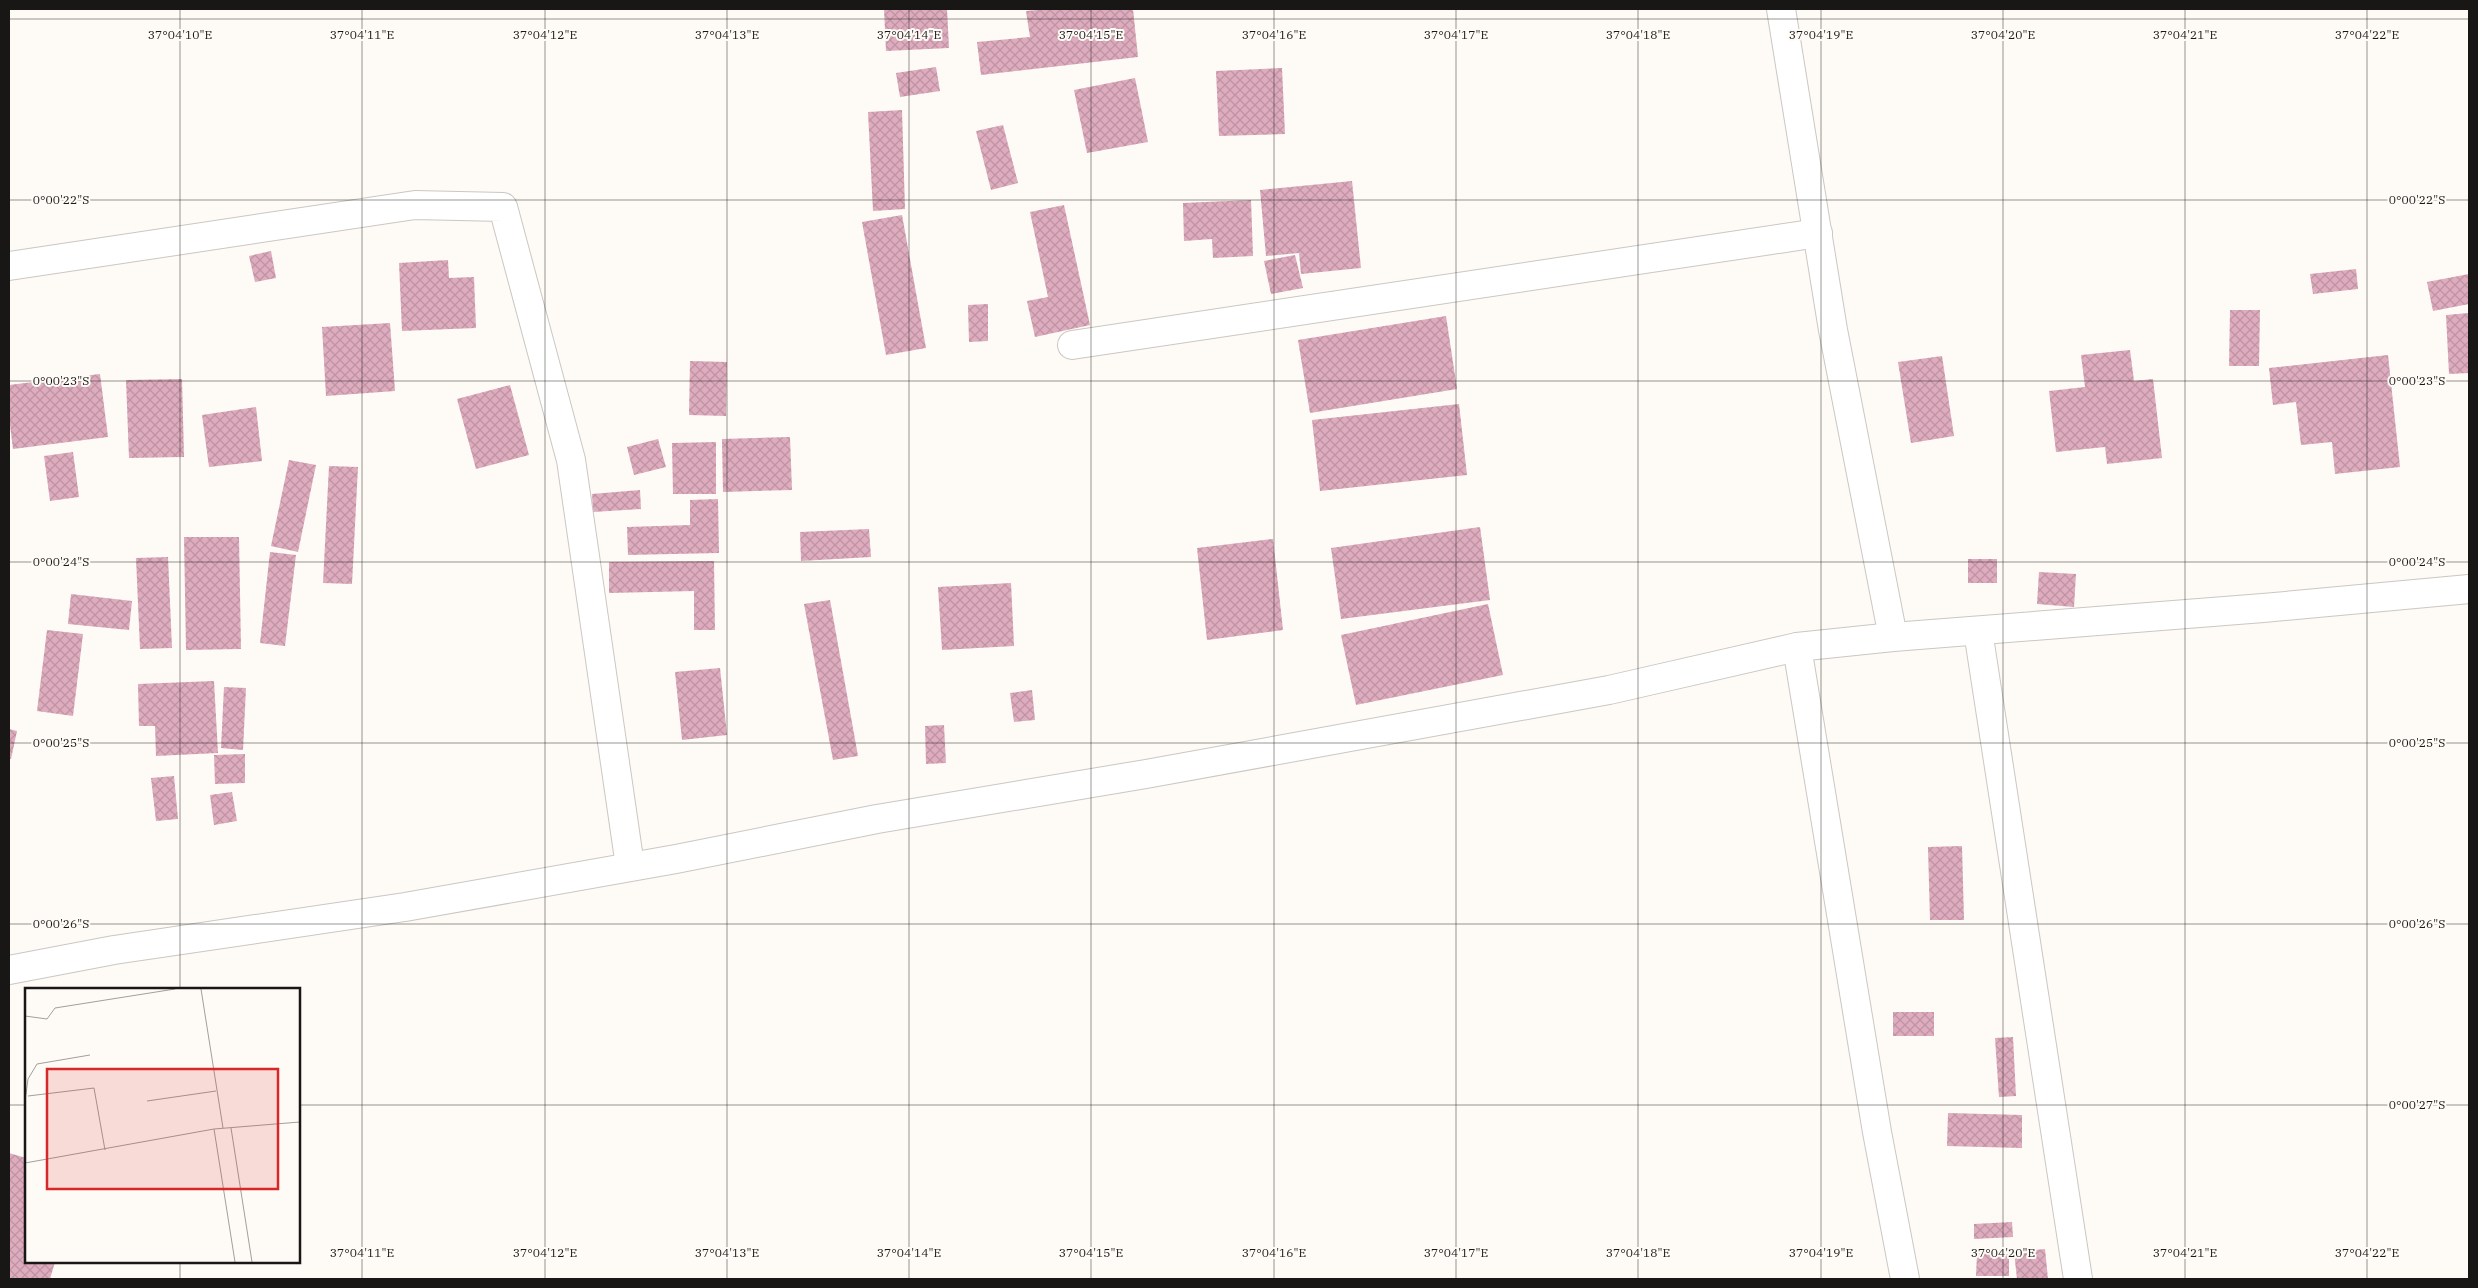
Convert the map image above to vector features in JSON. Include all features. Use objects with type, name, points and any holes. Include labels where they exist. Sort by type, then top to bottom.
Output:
[{"type":"street","points":[[1781,9],[1833,330],[1893,637]]},
{"type":"street","points":[[9,266],[415,205],[503,207],[572,460],[630,866]]},
{"type":"street","points":[[1072,345],[1432,293],[1818,233]]},
{"type":"street","points":[[9,970],[123,949],[406,907],[877,819],[1146,774],[1609,690],[1797,647],[1893,637],[2469,589]]},
{"type":"street","points":[[1978,631],[2078,1279]]},
{"type":"street","points":[[1797,647],[1877,1132],[1905,1279]]},
{"type":"building","points":[[884,9],[947,9],[949,48],[886,51]]},
{"type":"building","points":[[1047,9],[1133,9],[1138,57],[981,75],[977,42],[1030,37],[1026,11]]},
{"type":"building","points":[[936,67],[940,91],[900,97],[896,73]]},
{"type":"building","points":[[1282,68],[1285,134],[1219,136],[1216,71]]},
{"type":"building","points":[[1135,78],[1148,142],[1087,153],[1074,90]]},
{"type":"building","points":[[902,110],[905,209],[873,211],[868,112]]},
{"type":"building","points":[[1003,125],[1018,183],[991,190],[976,131]]},
{"type":"building","points":[[1352,181],[1361,268],[1301,274],[1299,253],[1266,256],[1260,190]]},
{"type":"building","points":[[1251,200],[1253,256],[1213,258],[1212,239],[1184,241],[1183,203]]},
{"type":"building","points":[[1064,205],[1090,325],[1035,337],[1027,301],[1048,297],[1030,212]]},
{"type":"building","points":[[902,215],[926,348],[886,355],[862,222]]},
{"type":"building","points":[[271,251],[276,278],[255,282],[249,256]]},
{"type":"building","points":[[1295,255],[1303,288],[1271,294],[1264,261]]},
{"type":"building","points":[[448,260],[449,278],[474,277],[476,328],[402,331],[399,263]]},
{"type":"building","points":[[2356,269],[2358,289],[2313,294],[2310,274]]},
{"type":"building","points":[[2469,274],[2469,304],[2433,311],[2427,282]]},
{"type":"building","points":[[988,304],[988,341],[969,342],[968,305]]},
{"type":"building","points":[[2230,310],[2260,310],[2259,366],[2229,366]]},
{"type":"building","points":[[2469,313],[2469,373],[2449,374],[2446,315]]},
{"type":"building","points":[[1446,316],[1457,389],[1310,413],[1298,340]]},
{"type":"building","points":[[390,323],[395,391],[326,396],[322,327]]},
{"type":"building","points":[[2130,350],[2134,381],[2153,379],[2162,458],[2107,464],[2105,447],[2056,452],[2049,391],[2085,387],[2081,355]]},
{"type":"building","points":[[2388,355],[2400,467],[2335,474],[2332,442],[2301,445],[2296,402],[2273,405],[2269,368]]},
{"type":"building","points":[[1942,356],[1954,436],[1911,443],[1898,362]]},
{"type":"building","points":[[690,361],[727,362],[726,416],[689,415]]},
{"type":"building","points":[[100,374],[108,437],[13,449],[9,417],[9,385]]},
{"type":"building","points":[[182,379],[184,457],[129,458],[126,380]]},
{"type":"building","points":[[510,385],[529,455],[476,469],[457,399]]},
{"type":"building","points":[[1459,404],[1467,475],[1320,491],[1312,420]]},
{"type":"building","points":[[256,407],[262,461],[209,467],[202,415]]},
{"type":"building","points":[[790,437],[792,490],[723,492],[722,439]]},
{"type":"building","points":[[658,439],[666,467],[634,475],[627,447]]},
{"type":"building","points":[[716,442],[716,494],[673,494],[672,443]]},
{"type":"building","points":[[73,452],[79,497],[50,501],[44,456]]},
{"type":"building","points":[[289,460],[316,465],[298,552],[271,546]]},
{"type":"building","points":[[329,466],[358,467],[352,584],[323,583]]},
{"type":"building","points":[[640,490],[641,509],[593,512],[592,494]]},
{"type":"building","points":[[718,499],[719,553],[628,555],[627,527],[690,525],[690,500]]},
{"type":"building","points":[[1480,527],[1490,600],[1341,619],[1331,548]]},
{"type":"building","points":[[869,529],[871,557],[801,561],[800,532]]},
{"type":"building","points":[[184,537],[239,537],[241,649],[186,650]]},
{"type":"building","points":[[1273,539],[1283,630],[1207,640],[1197,548]]},
{"type":"building","points":[[270,552],[296,555],[285,646],[260,643]]},
{"type":"building","points":[[168,557],[172,648],[140,649],[136,558]]},
{"type":"building","points":[[1968,559],[1997,559],[1997,583],[1968,583]]},
{"type":"building","points":[[714,561],[715,630],[694,630],[694,591],[609,593],[609,562]]},
{"type":"building","points":[[2039,572],[2076,574],[2074,607],[2037,604]]},
{"type":"building","points":[[1011,583],[1014,646],[942,650],[938,587]]},
{"type":"building","points":[[71,594],[132,601],[129,630],[68,624]]},
{"type":"building","points":[[830,600],[858,756],[833,760],[804,604]]},
{"type":"building","points":[[1488,604],[1503,675],[1356,705],[1341,635]]},
{"type":"building","points":[[47,630],[83,634],[73,716],[37,711]]},
{"type":"building","points":[[720,668],[727,735],[682,740],[675,672]]},
{"type":"building","points":[[214,681],[218,753],[156,756],[155,726],[139,726],[138,684]]},
{"type":"building","points":[[224,687],[246,688],[243,750],[221,748]]},
{"type":"building","points":[[1032,690],[1035,720],[1014,722],[1010,693]]},
{"type":"building","points":[[944,725],[946,763],[926,764],[925,726]]},
{"type":"building","points":[[9,729],[17,731],[11,759],[9,759]]},
{"type":"building","points":[[245,754],[245,783],[215,784],[214,755]]},
{"type":"building","points":[[174,776],[178,819],[156,821],[151,778]]},
{"type":"building","points":[[232,792],[237,821],[214,825],[210,795]]},
{"type":"building","points":[[1962,846],[1964,920],[1930,920],[1928,847]]},
{"type":"building","points":[[1893,1012],[1934,1012],[1934,1036],[1893,1036]]},
{"type":"building","points":[[2013,1037],[2016,1096],[1999,1097],[1995,1038]]},
{"type":"building","points":[[1948,1113],[2022,1115],[2022,1148],[1947,1146]]},
{"type":"building","points":[[9,1153],[25,1158],[25,1263],[55,1263],[50,1279],[9,1279]]},
{"type":"building","points":[[2012,1222],[2013,1237],[1974,1239],[1974,1224]]},
{"type":"building","points":[[2045,1249],[2048,1279],[2017,1279],[2014,1252]]},
{"type":"building","points":[[1977,1253],[2009,1254],[2009,1276],[1976,1276]]}]
